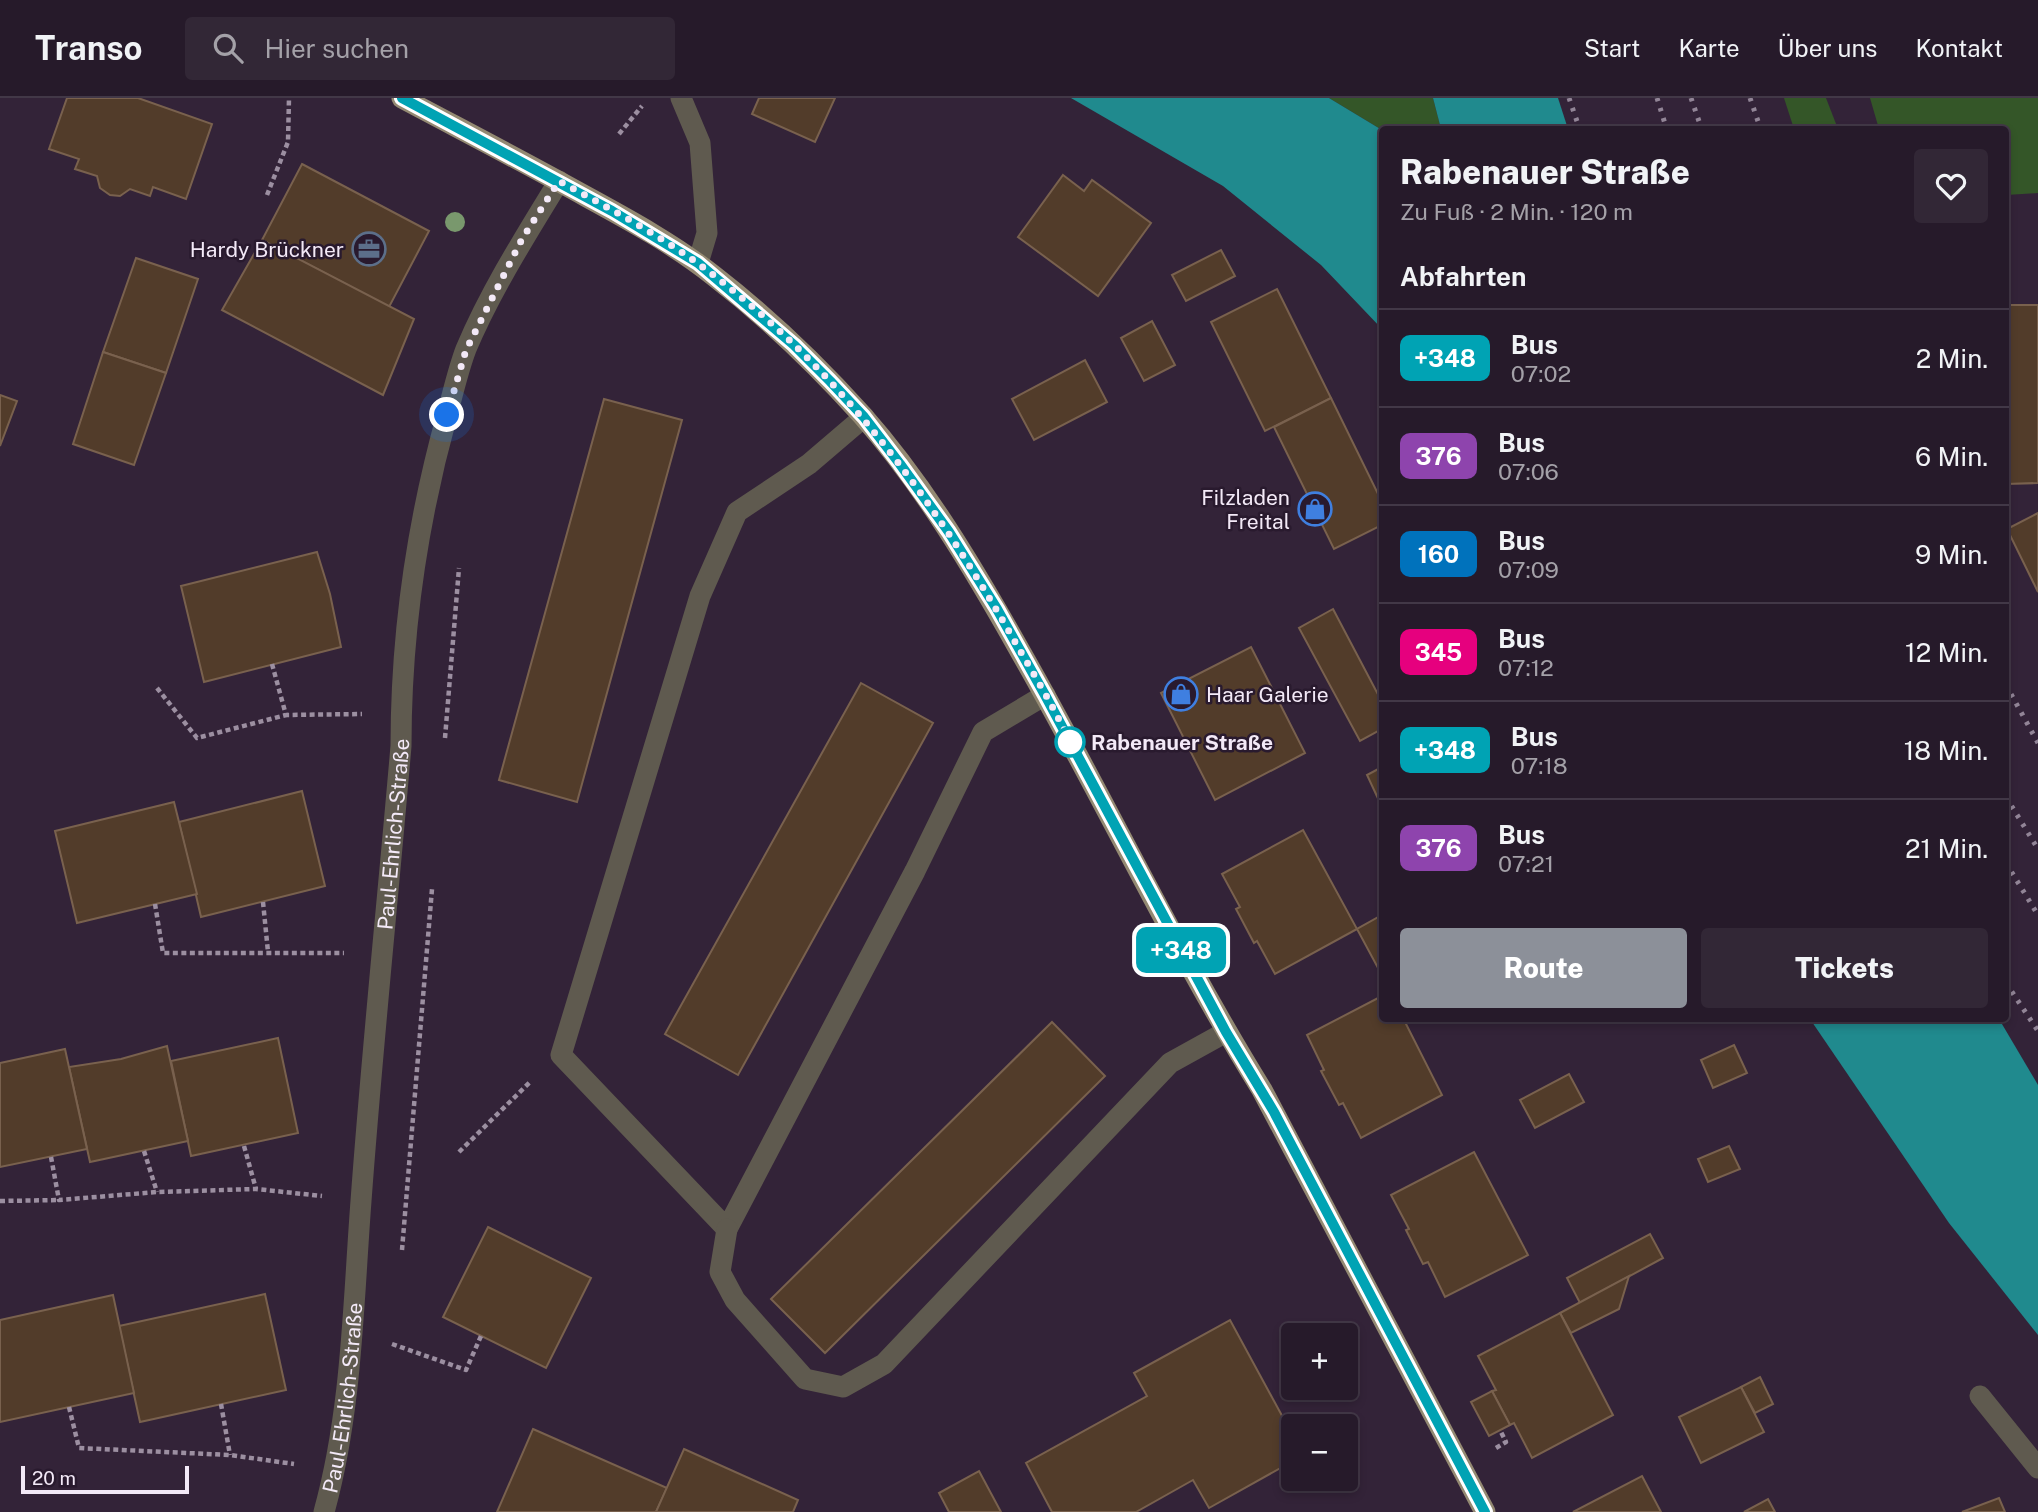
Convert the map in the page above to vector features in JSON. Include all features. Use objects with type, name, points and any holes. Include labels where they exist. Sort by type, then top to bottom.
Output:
[{"type":"main road","points":[[402,98],[559,181],[698,263],[794,345],[864,417],[949,532],[997,609],[1226,1032],[1269,1102],[1485,1512]]},
{"type":"street","points":[[681,98],[700,144],[707,233],[698,263]]},
{"type":"street","name":"Paul-Ehrlich-Straße","points":[[324,1512],[336,1469],[349,1378],[361,1200],[401,746],[401,713],[413,566],[422,514],[466,350],[522,239],[559,181]]},
{"type":"street","points":[[727,1229],[561,1055],[700,596],[737,512],[809,464],[864,417]]},
{"type":"street","points":[[1045,695],[983,732],[915,871],[727,1229],[720,1272],[735,1300],[805,1379],[843,1387],[884,1364],[1170,1063],[1226,1032]]},
{"type":"street","points":[[1980,1396],[2038,1468]]},
{"type":"path","points":[[267,195],[288,142],[289,98]]},
{"type":"path","points":[[444,744],[460,555]]},
{"type":"path","points":[[272,664],[286,715]]},
{"type":"path","points":[[157,688],[197,738],[286,715],[401,713]]},
{"type":"path","points":[[401,1262],[433,879]]},
{"type":"path","points":[[263,902],[268,953]]},
{"type":"path","points":[[155,904],[163,953],[383,953]]},
{"type":"path","points":[[458,1152],[561,1055]]},
{"type":"path","points":[[244,1146],[256,1189]]},
{"type":"path","points":[[144,1151],[157,1192]]},
{"type":"path","points":[[51,1157],[59,1200]]},
{"type":"path","points":[[0,1201],[256,1189],[361,1200]]},
{"type":"path","points":[[391,1344],[466,1370],[481,1336]]},
{"type":"path","points":[[221,1404],[230,1455]]},
{"type":"path","points":[[69,1407],[79,1448],[230,1455],[336,1469]]},
{"type":"path","points":[[1500,1430],[1506,1442]]},
{"type":"shaded area","points":[[1071,98],[1329,98],[1379,128],[1379,326],[1321,265],[1223,186]]},
{"type":"shaded area","points":[[1329,98],[1433,98],[1440,126],[1379,126],[1379,128]]},
{"type":"shaded area","points":[[1433,98],[1558,98],[1567,126],[1440,126]]},
{"type":"shaded area","points":[[1784,98],[1826,98],[1837,126],[1793,126]]},
{"type":"shaded area","points":[[1870,98],[2038,98],[2038,193],[2009,195],[2009,126],[1878,126]]},
{"type":"shaded area","points":[[1812,1022],[2001,1022],[2038,1085],[2038,1335],[1949,1223]]},
{"type":"building","points":[[67,98],[138,98],[212,124],[186,199],[153,187],[150,196],[130,189],[120,196],[110,195],[100,188],[97,176],[75,169],[79,159],[49,149]]},
{"type":"building","points":[[759,98],[835,98],[815,142],[752,114]]},
{"type":"building","points":[[302,164],[429,231],[389,307],[262,240]]},
{"type":"building","points":[[1063,175],[1084,191],[1092,180],[1151,223],[1098,296],[1018,237]]},
{"type":"building","points":[[262,240],[414,319],[383,395],[222,310]]},
{"type":"building","points":[[1221,250],[1235,276],[1186,301],[1172,275]]},
{"type":"building","points":[[136,258],[198,279],[166,373],[103,352]]},
{"type":"building","points":[[1277,289],[1331,398],[1265,431],[1211,322]]},
{"type":"building","points":[[2009,305],[2038,305],[2038,483],[2009,484]]},
{"type":"building","points":[[1152,321],[1175,365],[1144,381],[1121,338]]},
{"type":"building","points":[[103,352],[166,373],[134,465],[73,444]]},
{"type":"building","points":[[1085,360],[1107,402],[1034,440],[1012,399]]},
{"type":"building","points":[[0,395],[17,401],[0,446]]},
{"type":"building","points":[[1331,398],[1379,496],[1379,526],[1334,549],[1274,427]]},
{"type":"building","points":[[604,399],[682,420],[577,802],[499,780]]},
{"type":"building","points":[[2038,513],[2038,592],[2009,533],[2009,528]]},
{"type":"building","points":[[317,552],[330,594],[341,647],[204,682],[181,586]]},
{"type":"building","points":[[1333,609],[1379,696],[1379,731],[1360,741],[1299,628]]},
{"type":"building","points":[[1251,647],[1305,753],[1215,800],[1161,693]]},
{"type":"building","points":[[861,683],[933,723],[738,1075],[665,1034]]},
{"type":"building","points":[[1379,769],[1379,801],[1367,775]]},
{"type":"building","points":[[302,791],[325,886],[201,917],[179,822]]},
{"type":"building","points":[[174,802],[197,894],[77,923],[55,831]]},
{"type":"building","points":[[1303,830],[1357,929],[1275,974],[1257,941],[1254,943],[1236,909],[1240,907],[1222,874]]},
{"type":"building","points":[[1379,917],[1379,968],[1378,968],[1357,929]]},
{"type":"building","points":[[1379,998],[1379,1022],[1405,1022],[1442,1095],[1361,1138],[1343,1103],[1339,1105],[1321,1071],[1324,1070],[1307,1035]]},
{"type":"building","points":[[1052,1022],[1105,1076],[825,1353],[771,1299]]},
{"type":"building","points":[[278,1038],[298,1133],[191,1156],[171,1061]]},
{"type":"building","points":[[1734,1045],[1747,1073],[1713,1088],[1701,1060]]},
{"type":"building","points":[[167,1046],[188,1141],[90,1162],[69,1067],[121,1059]]},
{"type":"building","points":[[65,1049],[87,1149],[0,1167],[0,1063]]},
{"type":"building","points":[[1569,1074],[1584,1102],[1535,1128],[1520,1100]]},
{"type":"building","points":[[1729,1146],[1740,1169],[1708,1182],[1698,1159]]},
{"type":"building","points":[[1474,1152],[1528,1255],[1445,1297],[1428,1262],[1423,1264],[1391,1195]]},
{"type":"building","points":[[488,1227],[591,1278],[546,1368],[443,1317]]},
{"type":"building","points":[[1650,1234],[1663,1258],[1580,1303],[1567,1278]]},
{"type":"building","points":[[1629,1276],[1619,1309],[1571,1333],[1560,1313]]},
{"type":"building","points":[[265,1294],[286,1390],[140,1422],[119,1326]]},
{"type":"building","points":[[113,1295],[134,1393],[0,1422],[0,1320]]},
{"type":"building","points":[[1560,1313],[1613,1415],[1532,1458],[1514,1423],[1510,1425],[1492,1391],[1496,1390],[1478,1356]]},
{"type":"building","points":[[1230,1320],[1281,1414],[1281,1468],[1209,1508],[1193,1480],[1136,1512],[1052,1512],[1026,1463],[1147,1396],[1134,1373]]},
{"type":"building","points":[[1760,1377],[1773,1404],[1755,1413],[1741,1387]]},
{"type":"building","points":[[1741,1387],[1764,1432],[1701,1463],[1679,1417]]},
{"type":"building","points":[[1492,1391],[1510,1425],[1489,1436],[1471,1402]]},
{"type":"building","points":[[533,1429],[667,1488],[656,1512],[497,1512]]},
{"type":"building","points":[[684,1449],[798,1500],[793,1512],[656,1512]]},
{"type":"building","points":[[979,1471],[1001,1512],[949,1512],[939,1493]]},
{"type":"building","points":[[1642,1476],[1661,1512],[1573,1512]]},
{"type":"building","points":[[1999,1498],[2005,1512],[1962,1512]]},
{"type":"building","points":[[1768,1499],[1775,1512],[1744,1512]]},
{"type":"railway","points":[[1569,98],[1579,126]]},
{"type":"railway","points":[[1657,98],[1666,126]]},
{"type":"railway","points":[[1691,98],[1701,126]]},
{"type":"railway","points":[[1750,98],[1760,126]]},
{"type":"railway","points":[[2009,690],[2038,743]]},
{"type":"railway","points":[[2009,802],[2038,849]]},
{"type":"railway","points":[[2009,868],[2038,915]]},
{"type":"railway","points":[[2009,988],[2038,1031]]},
{"type":"bus line","name":"+348","points":[[402,98],[541,171],[698,263],[794,345],[864,417],[900,464],[949,532],[997,609],[1226,1032],[1274,1112],[1485,1512]]},
{"type":"place","name":"Hardy Brückner","points":[[369,249]]},
{"type":"place","name":"Filzladen Freital","points":[[1315,509]]},
{"type":"place","name":"Haar Galerie","points":[[1181,694]]},
{"type":"place","name":"Rabenauer Straße","points":[[1070,742]]},
{"type":"route","points":[[447,415],[466,350],[522,239],[559,181],[698,263],[794,345],[864,417],[949,532],[997,609],[1070,742]]}]
